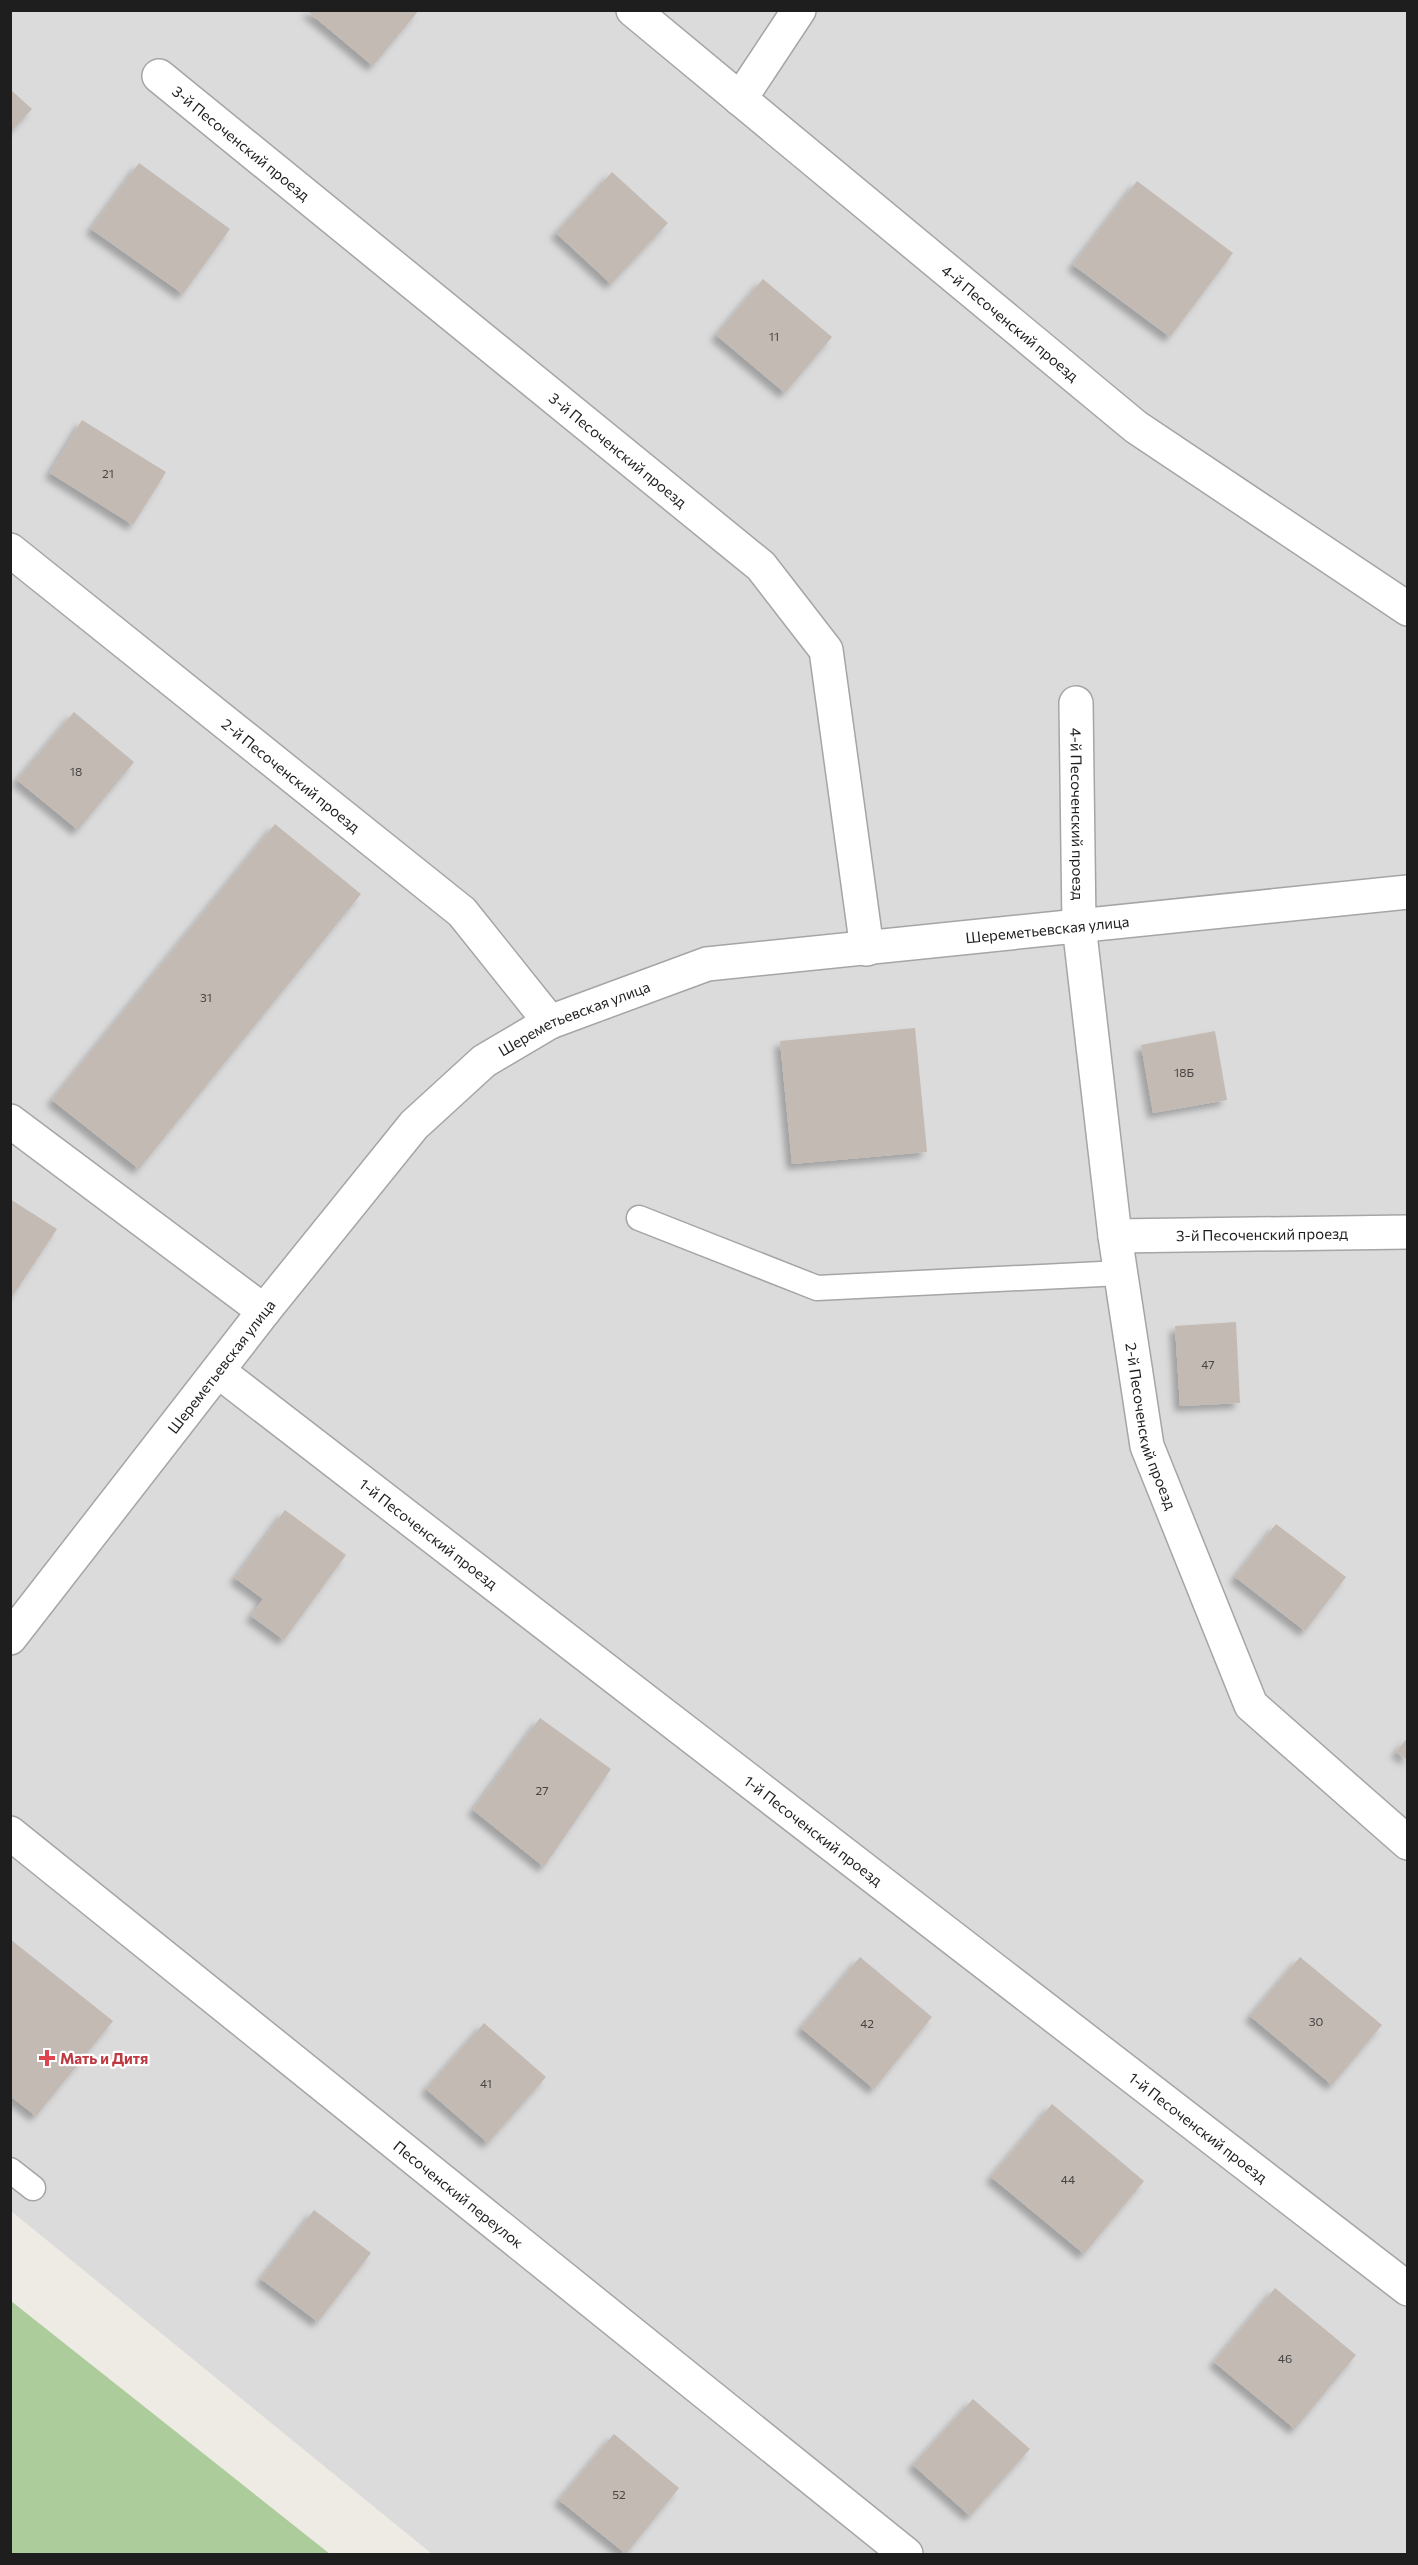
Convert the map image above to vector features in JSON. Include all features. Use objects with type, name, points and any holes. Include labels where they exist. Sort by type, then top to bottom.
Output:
[{"type":"street","name":"4-й Песоченский проезд","points":[[633,10],[1136,427],[1407,609]]},
{"type":"street","points":[[740,99],[799,10]]},
{"type":"street","name":"3-й Песоченский проезд","points":[[159,76],[761,566],[826,650],[867,949]]},
{"type":"street","name":"2-й Песоченский проезд","points":[[10,550],[462,912],[550,1022]]},
{"type":"street","name":"4-й Песоченский проезд","points":[[1076,703],[1079,925]]},
{"type":"street","name":"Шереметьевская улица","points":[[10,1638],[264,1311],[414,1125],[484,1061],[550,1022],[707,964],[1407,892]]},
{"type":"street","name":"2-й Песоченский проезд","points":[[1079,925],[1115,1236],[1147,1446],[1251,1705],[1407,1843]]},
{"type":"street","points":[[10,1121],[264,1311]]},
{"type":"street","name":"3-й Песоченский проезд","points":[[1115,1236],[1407,1232]]},
{"type":"street","name":"1-й Песоченский проезд","points":[[218,1371],[1407,2289]]},
{"type":"street","name":"Песоченский переулок","points":[[10,1833],[906,2554]]},
{"type":"lane","points":[[639,1218],[817,1288],[1121,1273]]},
{"type":"lane","points":[[10,2170],[33,2188]]},
{"type":"shaded area","points":[[10,11],[1407,11],[1407,2554],[432,2554],[11,2211]]},
{"type":"green space","points":[[11,2301],[330,2554],[11,2554]]},
{"type":"building","points":[[306,10],[419,10],[373,66]]},
{"type":"building","points":[[10,89],[32,109],[10,133]]},
{"type":"building","points":[[139,163],[230,229],[183,294],[91,229]]},
{"type":"building","points":[[612,172],[668,223],[611,284],[556,233]]},
{"type":"building","points":[[1137,181],[1233,253],[1170,337],[1073,265]]},
{"type":"building","points":[[763,279],[832,337],[785,393],[716,335]]},
{"type":"building","points":[[82,420],[166,472],[133,525],[50,473]]},
{"type":"building","points":[[74,712],[134,762],[78,830],[17,780]]},
{"type":"building","points":[[275,824],[361,894],[139,1169],[52,1100]]},
{"type":"building","points":[[915,1028],[927,1152],[792,1164],[780,1041]]},
{"type":"building","points":[[1215,1031],[1227,1100],[1153,1113],[1141,1045]]},
{"type":"building","points":[[10,1199],[57,1229],[10,1300]]},
{"type":"building","points":[[1236,1322],[1240,1403],[1180,1406],[1175,1326]]},
{"type":"building","points":[[285,1510],[346,1555],[284,1640],[251,1616],[263,1599],[235,1578]]},
{"type":"building","points":[[1276,1524],[1346,1577],[1305,1631],[1235,1577]]},
{"type":"building","points":[[540,1718],[611,1769],[544,1867],[473,1810]]},
{"type":"building","points":[[1408,1737],[1408,1760],[1396,1752]]},
{"type":"building","name":"Мать и Дитя","points":[[10,1939],[113,2021],[36,2116],[10,2096]]},
{"type":"building","points":[[860,1957],[932,2017],[874,2089],[801,2028]]},
{"type":"building","points":[[1300,1957],[1382,2025],[1332,2085],[1250,2016]]},
{"type":"building","points":[[484,2023],[546,2077],[488,2143],[426,2089]]},
{"type":"building","points":[[1052,2104],[1144,2181],[1084,2254],[991,2177]]},
{"type":"building","points":[[314,2210],[371,2253],[318,2322],[261,2279]]},
{"type":"building","points":[[1275,2288],[1356,2355],[1295,2429],[1214,2362]]},
{"type":"building","points":[[973,2399],[1030,2449],[970,2516],[913,2465]]},
{"type":"building","points":[[614,2434],[679,2488],[626,2554],[559,2500]]},
{"type":"place","name":"Мать и Дитя","points":[[47,2058]]}]
